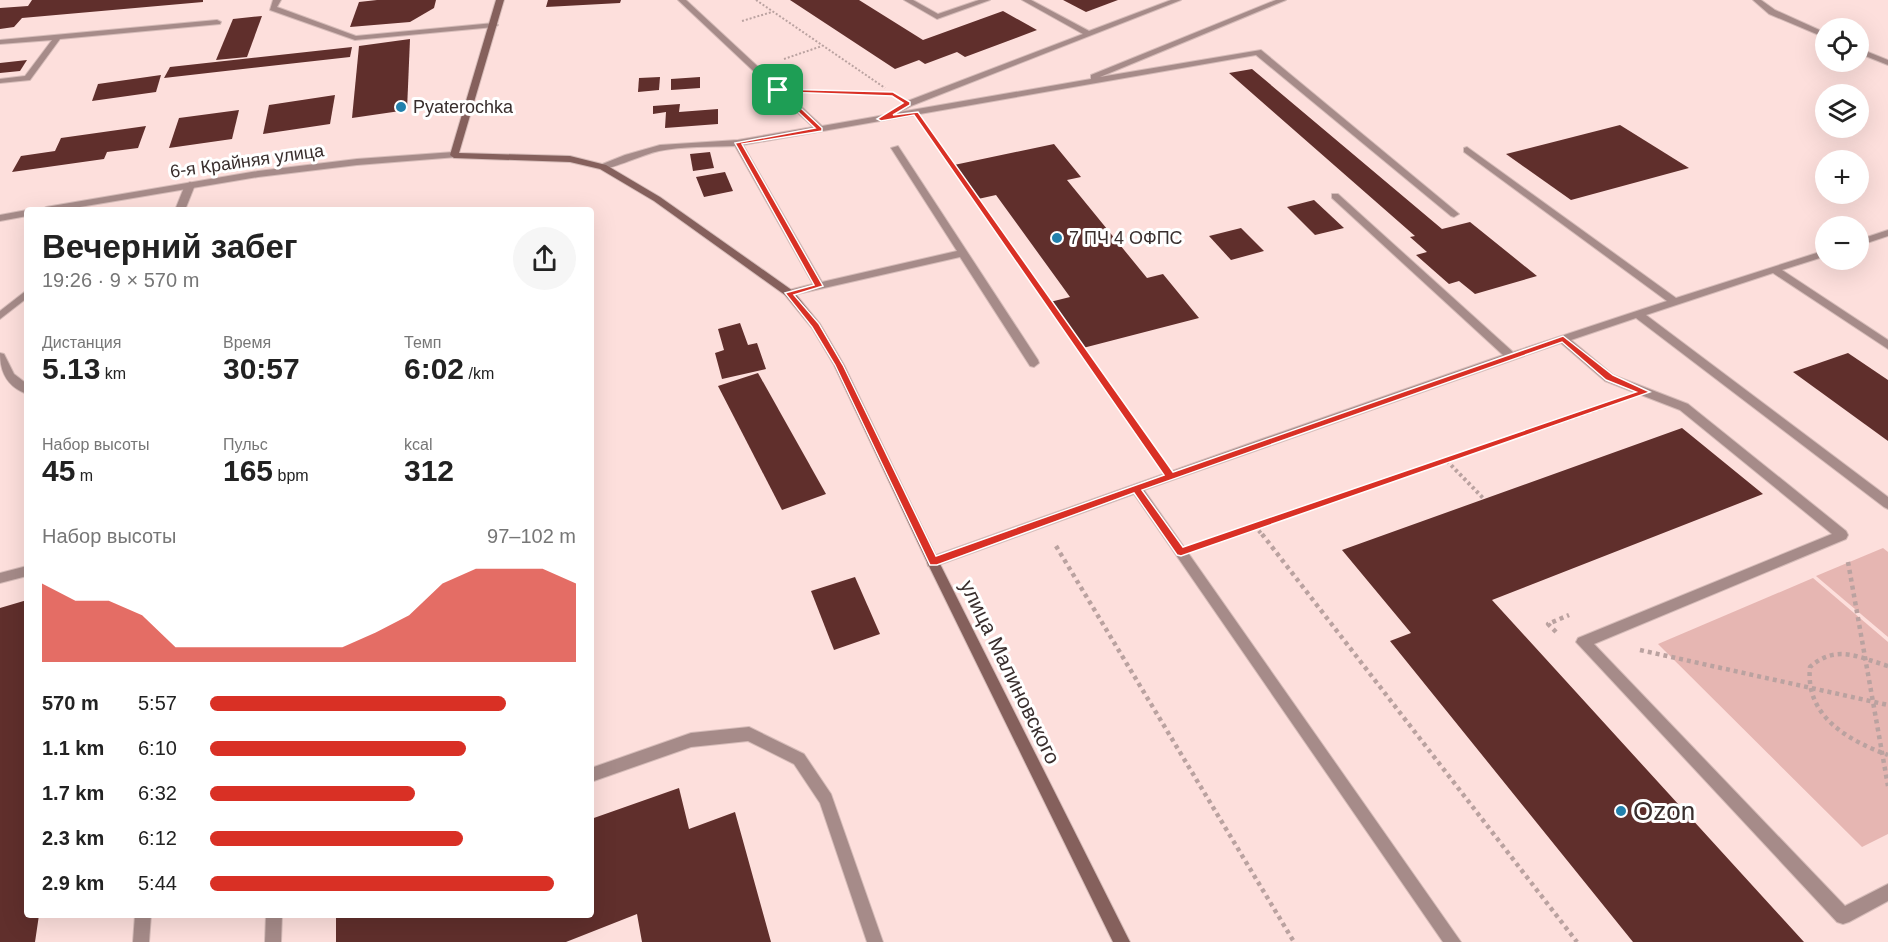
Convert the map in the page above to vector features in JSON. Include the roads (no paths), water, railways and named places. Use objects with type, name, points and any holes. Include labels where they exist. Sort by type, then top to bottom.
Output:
[{"type":"street","points":[[277,0],[273,8],[355,38],[494,24]]},
{"type":"street","points":[[454,155],[500,0]]},
{"type":"street","points":[[682,0],[820,129]]},
{"type":"street","points":[[908,0],[937,17],[986,0]]},
{"type":"street","points":[[1026,0],[1089,34]]},
{"type":"street","points":[[881,119],[908,104],[1177,0]]},
{"type":"street","points":[[1069,87],[1282,0]]},
{"type":"street","points":[[1757,0],[1773,12],[1815,31]]},
{"type":"street","points":[[0,42],[216,22]]},
{"type":"street","points":[[0,81],[27,78],[58,36]]},
{"type":"street","points":[[603,167],[660,148],[738,143],[1069,87],[1258,52],[1454,214]]},
{"type":"street","points":[[1869,55],[1888,63]]},
{"type":"street","points":[[738,143],[819,286]]},
{"type":"street","points":[[895,148],[1034,363]]},
{"type":"street","points":[[1467,150],[1674,301]]},
{"type":"street","name":"улица Малиновского","points":[[454,155],[570,159],[603,167],[641,189],[789,293],[816,326],[839,365],[933,562],[1122,942]]},
{"type":"street","name":"6-я Крайняя улица","points":[[63,207],[258,174],[357,162],[454,155]]},
{"type":"street","points":[[181,207],[190,185]]},
{"type":"street","points":[[1335,196],[1512,357]]},
{"type":"street","points":[[0,218],[24,214]]},
{"type":"street","points":[[1869,239],[1888,233]]},
{"type":"street","points":[[789,293],[963,253]]},
{"type":"street","points":[[933,562],[1136,488],[1563,339],[1815,256]]},
{"type":"street","points":[[1773,269],[1888,345]]},
{"type":"street","points":[[0,316],[24,296]]},
{"type":"street","points":[[1638,314],[1888,504]]},
{"type":"street","points":[[1563,339],[1610,378],[1684,407],[1842,535],[1583,642],[1844,916],[1888,892]]},
{"type":"street","points":[[0,357],[10,376],[24,388]]},
{"type":"street","points":[[1136,488],[1453,942]]},
{"type":"street","points":[[0,578],[24,572]]},
{"type":"street","points":[[594,774],[691,740],[749,734],[799,759],[826,800],[875,942]]},
{"type":"street","points":[[141,942],[143,918]]},
{"type":"street","points":[[273,942],[274,918]]},
{"type":"place","name":"Pyaterochka","points":[[401,107]]},
{"type":"place","name":"7 ПЧ 4 ОФПС","points":[[1057,238]]},
{"type":"place","name":"Ozon","points":[[1621,811]]}]
